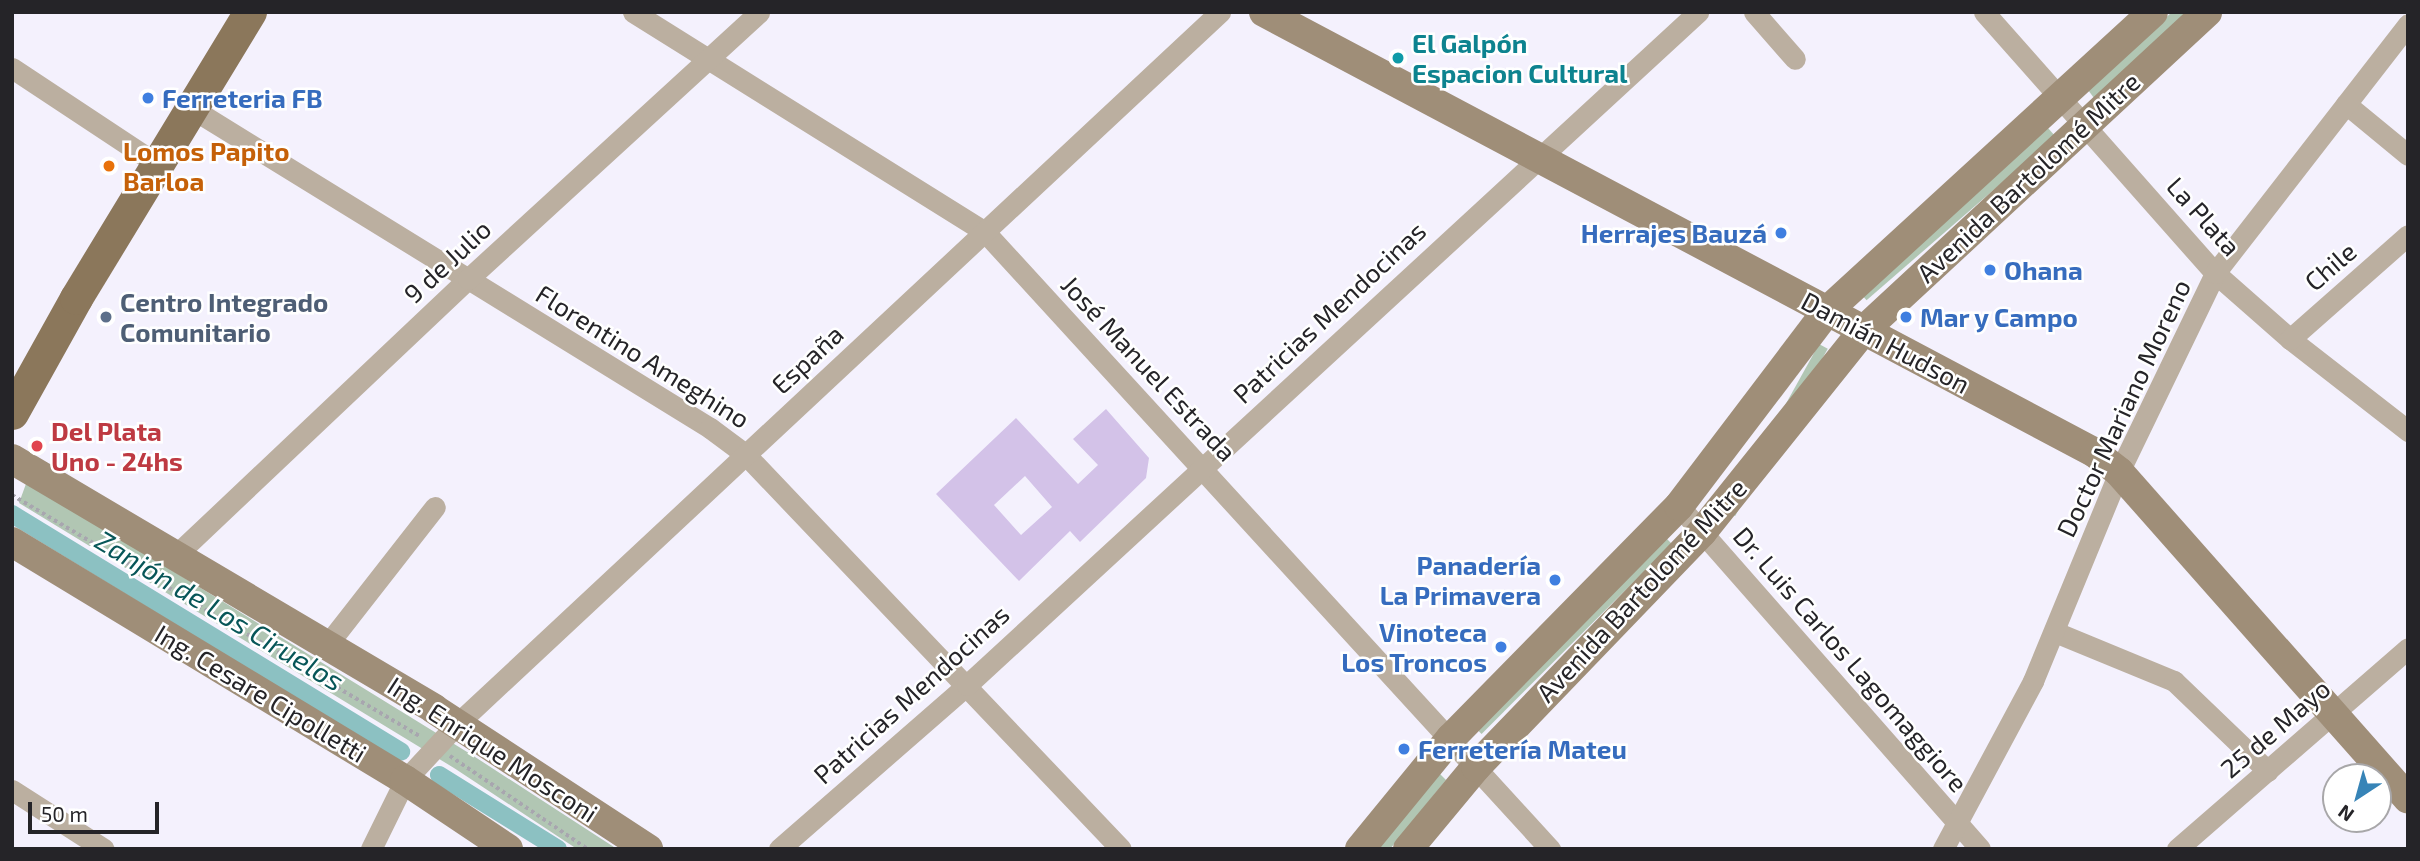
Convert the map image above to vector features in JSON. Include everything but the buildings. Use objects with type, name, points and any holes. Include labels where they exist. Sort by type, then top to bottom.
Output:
[{"type":"main road","points":[[12,412],[157,164],[250,12]]},
{"type":"street","name":"José Manuel Estrada","points":[[633,12],[985,232],[1550,849]]},
{"type":"street","name":"9 de Julio","points":[[177,554],[468,279],[759,12]]},
{"type":"street","name":"España","points":[[371,849],[405,780],[457,724],[1220,12]]},
{"type":"street","name":"Damián Hudson","points":[[1264,12],[2095,453],[2119,472],[2408,799]]},
{"type":"street","name":"Patricias Mendocinas","points":[[779,849],[967,685],[1698,12]]},
{"type":"street","points":[[1754,12],[1795,59]]},
{"type":"street","name":"La Plata","points":[[1984,12],[2215,273],[2290,339],[2408,431]]},
{"type":"street","name":"Avenida Bartolomé Mitre","points":[[1360,849],[1451,738],[1679,506],[1827,311],[2152,12]]},
{"type":"street","name":"Avenida Bartolomé Mitre","points":[[1408,849],[1476,767],[1702,531],[1863,331],[2207,12]]},
{"type":"street","name":"Doctor Mariano Moreno","points":[[1943,849],[2009,729],[2055,632],[2119,472],[2215,273],[2408,24]]},
{"type":"street","points":[[12,68],[157,164]]},
{"type":"street","points":[[2346,104],[2408,155]]},
{"type":"street","name":"Florentino Ameghino","points":[[191,108],[710,428],[745,454],[1121,849]]},
{"type":"street","name":"Chile","points":[[2290,339],[2408,235]]},
{"type":"street","name":"Ing. Enrique Mosconi","points":[[12,459],[177,554],[457,724],[648,849]]},
{"type":"street","name":"Dr. Luis Carlos Lagomaggiore","points":[[1679,506],[1980,849]]},
{"type":"street","points":[[327,645],[435,507]]},
{"type":"street","name":"Ing. Cesare Cipolletti","points":[[12,542],[405,780],[508,849]]},
{"type":"street","points":[[2055,632],[2174,681],[2268,771]]},
{"type":"street","name":"25 de Mayo","points":[[2177,849],[2408,648]]},
{"type":"street","points":[[12,790],[104,849]]},
{"type":"path","points":[[12,495],[427,741]]},
{"type":"path","points":[[439,748],[588,849]]},
{"type":"green space","points":[[2172,12],[2189,12],[2094,98],[2088,90]]},
{"type":"green space","points":[[2048,128],[2055,136],[1867,300],[1859,292]]},
{"type":"green space","points":[[1819,344],[1828,349],[1735,516],[1726,511]]},
{"type":"green space","points":[[27,481],[472,755],[617,849],[577,849],[454,768],[19,503]]},
{"type":"green space","points":[[1664,536],[1672,544],[1482,734],[1474,726]]},
{"type":"green space","points":[[1439,773],[1446,780],[1390,849],[1376,849]]},
{"type":"waterway","name":"Zanjón de Los Ciruelos","points":[[12,514],[401,751]]},
{"type":"waterway","name":"Zanjón de Los Ciruelos","points":[[439,775],[558,849]]},
{"type":"place","name":"El Galpón Espacion Cultural","points":[[1398,58]]},
{"type":"place","name":"Ferreteria FB","points":[[148,98]]},
{"type":"place","name":"Lomos Papito Barloa","points":[[109,166]]},
{"type":"place","name":"Herrajes Bauzá","points":[[1781,233]]},
{"type":"place","name":"Ohana","points":[[1990,270]]},
{"type":"place","name":"Centro Integrado Comunitario","points":[[106,317]]},
{"type":"place","name":"Mar y Campo","points":[[1906,317]]},
{"type":"place","name":"Del Plata Uno - 24hs","points":[[37,446]]},
{"type":"place","name":"Panadería La Primavera","points":[[1555,580]]},
{"type":"place","name":"Vinoteca Los Troncos","points":[[1501,647]]},
{"type":"place","name":"Ferretería Mateu","points":[[1404,749]]}]
